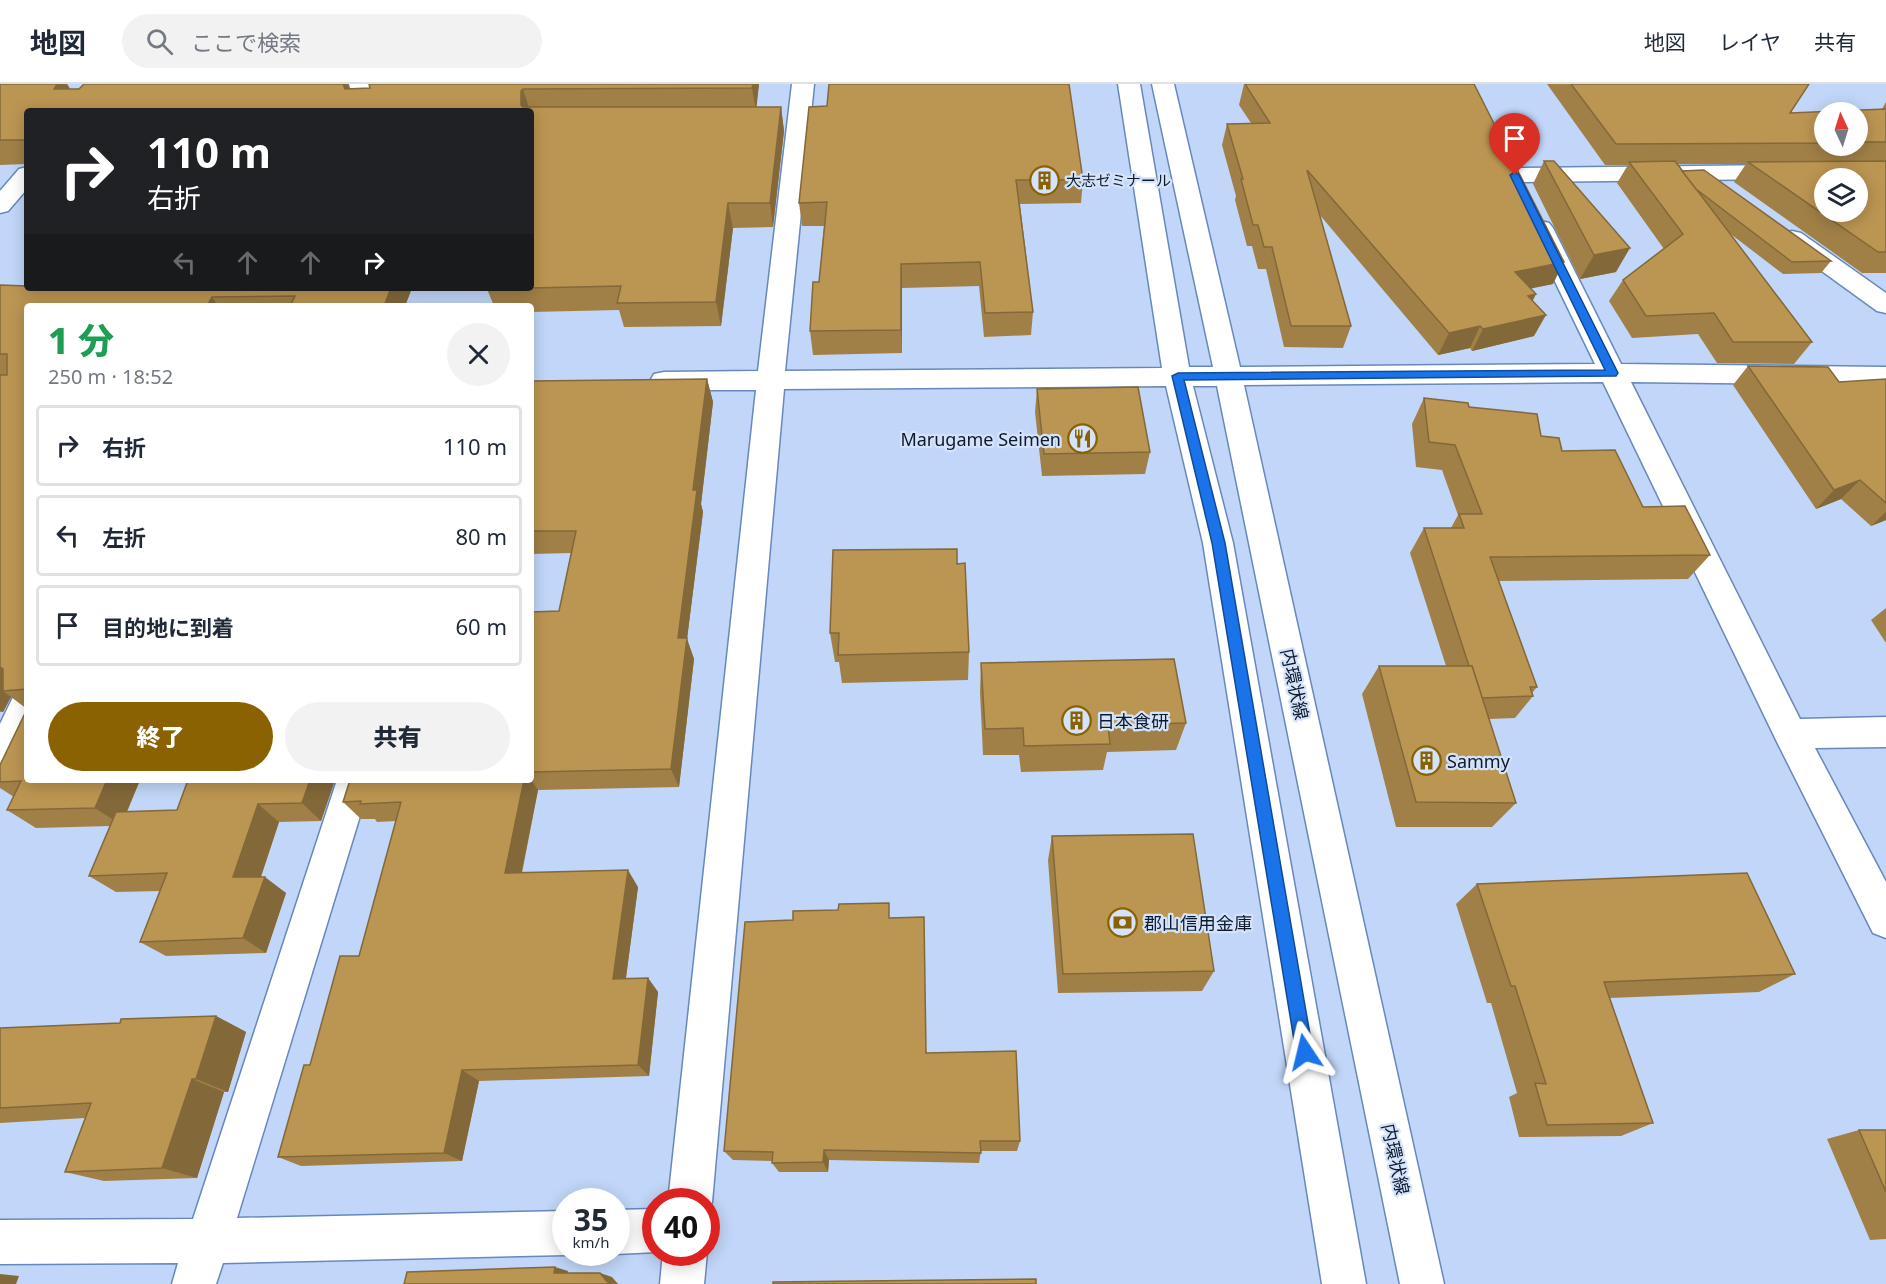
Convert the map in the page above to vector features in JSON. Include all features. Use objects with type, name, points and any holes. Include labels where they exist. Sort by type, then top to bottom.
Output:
[{"type":"street","points":[[360,84],[367,108]]},
{"type":"street","points":[[691,1188],[771,379],[787,121],[803,84]]},
{"type":"street","points":[[1129,84],[1178,376],[1218,543],[1344,1284]]},
{"type":"street","name":"内環状線","points":[[1163,84],[1229,377],[1422,1284]]},
{"type":"street","points":[[1805,172],[1700,172],[1510,165],[1790,734],[1886,920]]},
{"type":"street","points":[[1700,172],[1737,198]]},
{"type":"street","points":[[0,206],[24,178]]},
{"type":"street","points":[[1774,225],[1886,305]]},
{"type":"street","points":[[639,381],[1612,373],[1886,376]]},
{"type":"street","points":[[0,759],[24,709]]},
{"type":"street","points":[[1790,734],[1886,732]]},
{"type":"street","points":[[194,1284],[353,783]]},
{"type":"street","points":[[0,1242],[207,1241],[552,1233]]},
{"type":"street","points":[[682,1284],[684,1266]]},
{"type":"building","points":[[0,84],[57,84],[54,89],[79,89],[84,84],[343,84],[345,89],[370,88],[369,84],[753,84],[752,88],[523,89],[521,105],[523,107],[781,107],[770,203],[728,203],[716,302],[617,303],[621,286],[534,288],[534,108],[24,108],[24,140],[0,140]]},
{"type":"building","points":[[829,84],[1069,84],[1083,180],[1016,180],[1033,312],[985,313],[980,262],[901,264],[901,330],[810,331],[813,282],[819,282],[827,202],[799,203],[809,107],[827,106]]},
{"type":"building","points":[[1245,84],[1474,84],[1564,262],[1515,272],[1536,294],[1528,296],[1546,315],[1483,329],[1480,326],[1449,333],[1307,170],[1351,326],[1291,326],[1272,247],[1264,247],[1258,225],[1253,225],[1227,124],[1270,123]]},
{"type":"building","points":[[1571,84],[1809,84],[1790,113],[1814,112],[1814,143],[1616,144]]},
{"type":"building","points":[[1886,109],[1886,142],[1868,142],[1868,110]]},
{"type":"building","points":[[1544,161],[1554,161],[1630,248],[1594,255]]},
{"type":"building","points":[[1675,161],[1812,342],[1733,342],[1714,313],[1646,316],[1623,280],[1683,234],[1629,162]]},
{"type":"building","points":[[1886,161],[1886,252],[1878,252],[1835,222],[1868,222],[1868,168],[1814,168],[1814,208],[1748,162]]},
{"type":"building","points":[[1704,170],[1831,261],[1792,262],[1696,189],[1682,171]]},
{"type":"building","points":[[0,285],[24,286],[24,291],[390,291],[385,303],[292,303],[295,296],[212,297],[209,303],[24,303],[24,689],[3,691],[3,669],[0,667],[0,375],[7,375],[7,354],[0,354]]},
{"type":"building","points":[[1748,366],[1828,367],[1839,382],[1886,379],[1886,503],[1860,480],[1834,490]]},
{"type":"building","points":[[707,379],[693,490],[697,490],[678,638],[687,638],[671,769],[534,772],[534,612],[559,611],[576,531],[534,531],[534,381]]},
{"type":"building","points":[[1138,387],[1150,452],[1044,454],[1037,389]]},
{"type":"building","points":[[1424,398],[1468,403],[1469,407],[1537,414],[1541,436],[1559,438],[1562,451],[1615,450],[1643,507],[1685,506],[1710,555],[1490,557],[1537,687],[1530,687],[1533,696],[1482,698],[1472,666],[1469,666],[1424,528],[1464,528],[1459,514],[1482,514],[1455,445],[1429,442]]},
{"type":"building","points":[[957,549],[957,564],[965,563],[969,652],[838,655],[839,633],[830,633],[833,550]]},
{"type":"building","points":[[1174,659],[1186,723],[1108,725],[1110,744],[1024,746],[1023,728],[985,729],[981,663]]},
{"type":"building","points":[[1379,666],[1472,666],[1516,803],[1416,802]]},
{"type":"building","points":[[24,715],[24,783],[106,783],[95,808],[7,810],[21,781],[0,782],[0,765]]},
{"type":"building","points":[[187,783],[309,783],[302,803],[258,804],[233,877],[265,877],[243,938],[140,942],[167,873],[89,876],[116,812],[177,810]]},
{"type":"building","points":[[349,783],[523,783],[505,873],[628,870],[613,979],[648,978],[638,1065],[462,1070],[444,1153],[278,1157],[304,1065],[310,1065],[340,956],[359,956],[401,802],[360,804],[361,801],[343,802]]},
{"type":"building","points":[[1193,834],[1214,971],[1063,974],[1052,836]]},
{"type":"building","points":[[1747,873],[1795,974],[1604,982],[1653,1123],[1547,1125],[1535,1083],[1546,1084],[1515,986],[1511,986],[1477,884]]},
{"type":"building","points":[[889,903],[889,918],[924,917],[926,1053],[1016,1051],[1020,1141],[980,1141],[981,1153],[824,1150],[823,1162],[772,1163],[773,1152],[724,1151],[745,922],[793,920],[793,911],[838,910],[839,904]]},
{"type":"building","points":[[216,1016],[196,1079],[192,1079],[162,1168],[65,1172],[91,1103],[0,1108],[0,1028],[120,1023],[121,1019]]},
{"type":"building","points":[[1859,1130],[1886,1130],[1886,1192]]},
{"type":"building","points":[[555,1267],[554,1273],[600,1273],[609,1284],[404,1284],[407,1272]]},
{"type":"building","points":[[1036,1279],[1036,1284],[773,1284],[773,1282]]},
{"type":"place","name":"大志ゼミナール","points":[[1045,180]]},
{"type":"place","name":"Marugame Seimen","points":[[1082,439]]},
{"type":"place","name":"日本食研","points":[[1076,721]]},
{"type":"place","name":"Sammy","points":[[1426,761]]},
{"type":"place","name":"郡山信用金庫","points":[[1123,923]]},
{"type":"route","points":[[1305,1052],[1218,543],[1178,376],[1612,373],[1515,175]]}]
